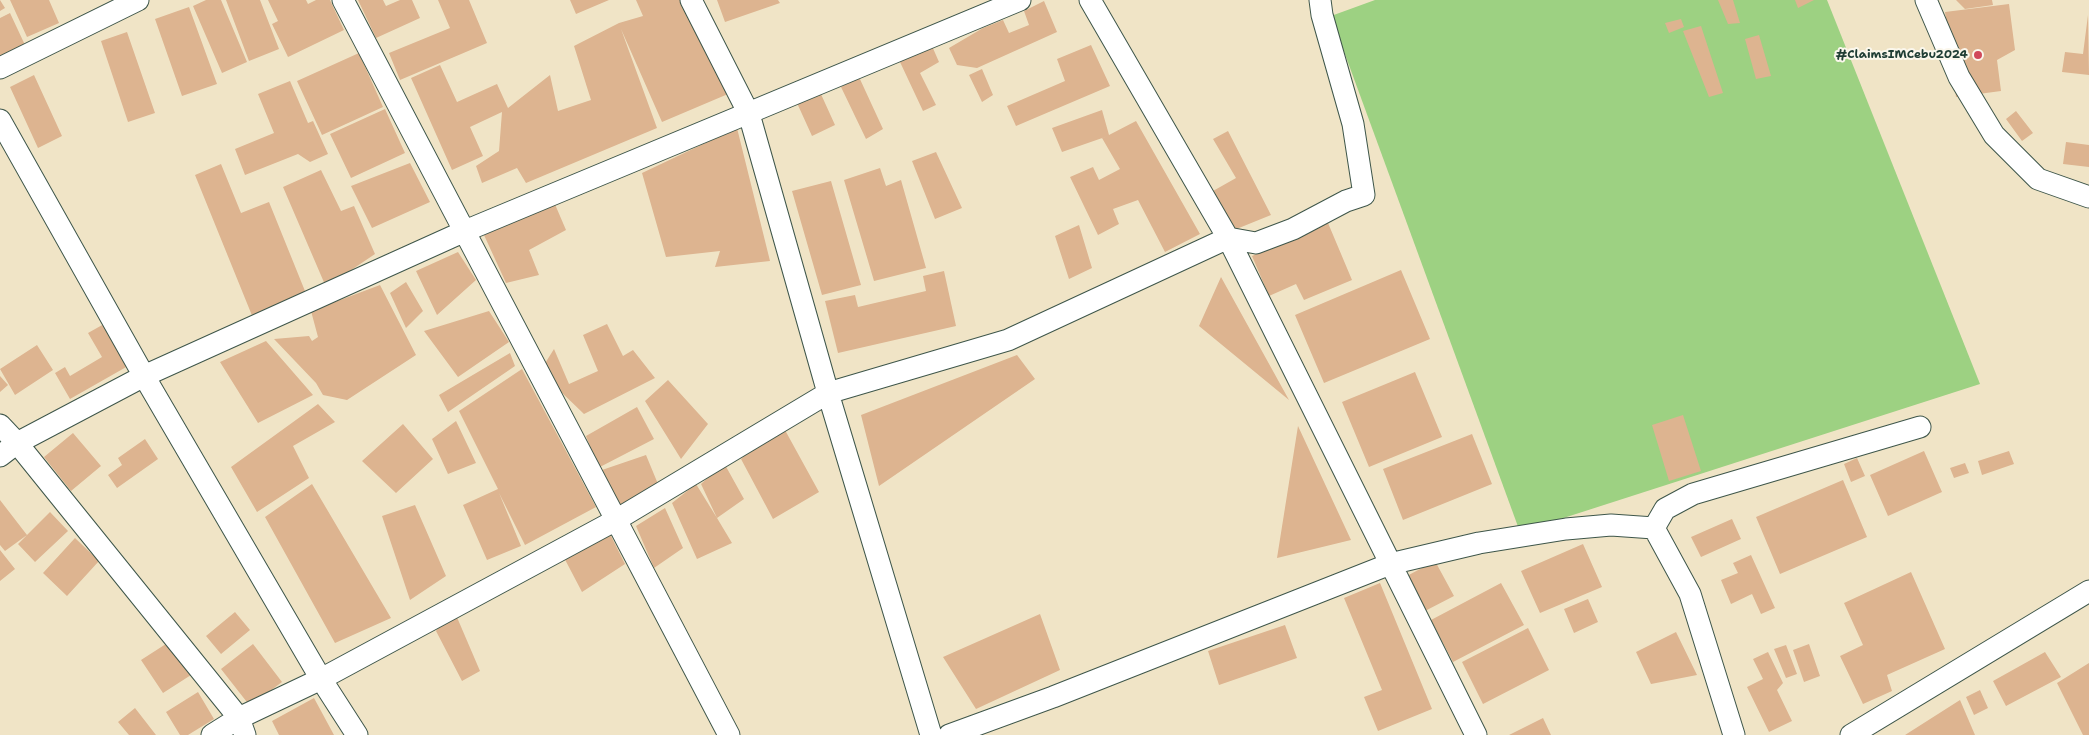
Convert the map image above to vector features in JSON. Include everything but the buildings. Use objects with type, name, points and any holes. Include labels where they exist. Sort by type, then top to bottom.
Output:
[{"type":"street","points":[[0,68],[138,0]]},
{"type":"street","points":[[343,0],[729,735]]},
{"type":"street","points":[[691,0],[749,114],[828,393],[930,735]]},
{"type":"street","points":[[0,456],[17,443],[144,376],[464,231],[1020,0]]},
{"type":"street","points":[[1090,0],[1228,238],[1476,735]]},
{"type":"street","points":[[212,735],[242,727],[321,679],[616,520],[828,393],[1008,340],[1228,238],[1256,243],[1293,229],[1346,201],[1364,195],[1353,124],[1322,15],[1320,0]]},
{"type":"street","points":[[1926,0],[1959,77],[1994,135],[2038,179],[2089,197]]},
{"type":"street","points":[[0,120],[144,376],[321,679],[357,735]]},
{"type":"street","points":[[0,425],[17,443],[242,727]]},
{"type":"street","points":[[1654,528],[1665,509],[1693,494],[1920,426]]},
{"type":"street","points":[[949,735],[1053,697],[1390,564],[1479,543],[1566,528],[1611,525],[1654,528]]},
{"type":"street","points":[[1654,528],[1690,594],[1734,735]]},
{"type":"street","points":[[1851,735],[2089,591]]},
{"type":"green space","points":[[1375,0],[1827,0],[1980,384],[1520,532],[1331,16]]},
{"type":"place","name":"#ClaimsIMCebu2024","points":[[1978,55]]}]
